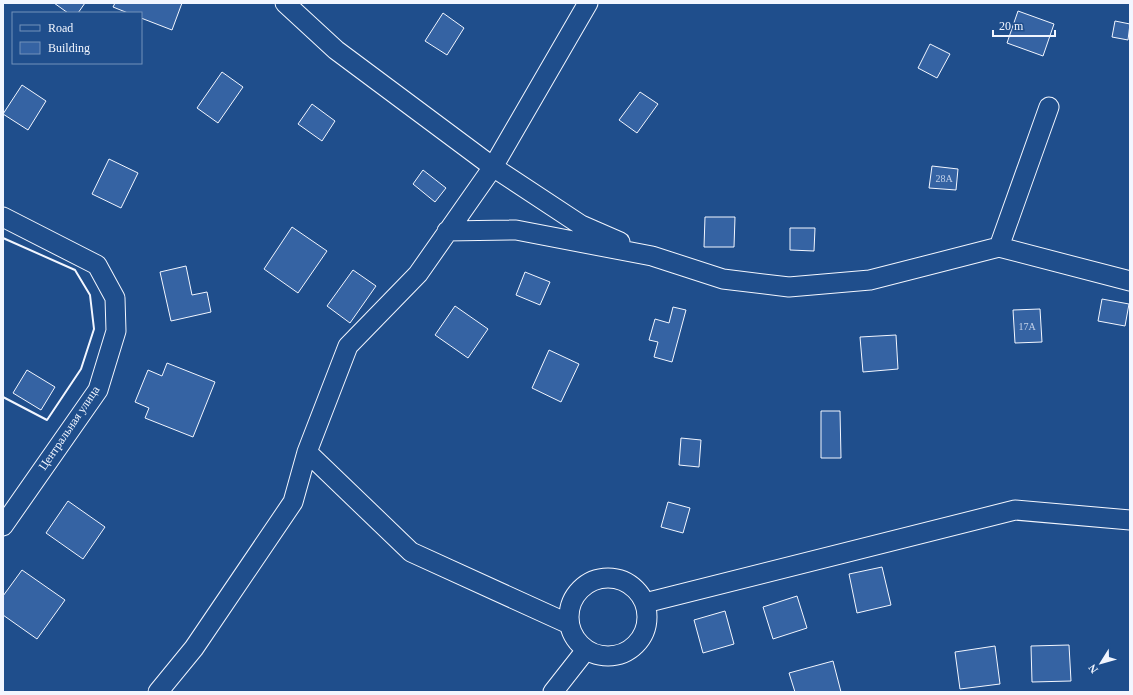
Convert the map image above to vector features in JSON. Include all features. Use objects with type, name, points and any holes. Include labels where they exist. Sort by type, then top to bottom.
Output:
[{"type":"street","points":[[284,3],[336,50],[493,168],[580,225],[652,256],[723,279],[789,287],[870,280],[999,247],[1130,281]]},
{"type":"street","points":[[158,692],[194,648],[293,502],[307,452],[348,346],[418,274],[493,168],[588,3]]},
{"type":"street","points":[[999,247],[1049,107]]},
{"type":"street","name":"Центральная улица","points":[[3,217],[59,244],[97,265],[115,298],[116,331],[98,390],[3,526]]},
{"type":"street","points":[[447,231],[516,230],[652,256]]},
{"type":"street","points":[[307,452],[411,552],[569,624]]},
{"type":"street","points":[[645,603],[1015,510],[1130,520]]},
{"type":"street","points":[[604,578],[623,582],[638,592],[645,603],[647,615],[646,628],[641,639],[633,648],[622,654],[610,657],[598,655],[586,650],[578,643],[569,624],[573,599],[581,589],[592,582],[604,578]]},
{"type":"street","points":[[553,692],[586,650]]},
{"type":"building","points":[[54,3],[85,3],[79,12],[67,12]]},
{"type":"building","points":[[115,3],[182,3],[172,30],[142,18],[142,12],[126,12],[113,7]]},
{"type":"building","points":[[1018,11],[1054,24],[1043,56],[1007,43]]},
{"type":"building","points":[[443,13],[464,28],[447,55],[425,41]]},
{"type":"building","points":[[1115,21],[1130,24],[1128,40],[1112,37]]},
{"type":"building","points":[[930,44],[950,54],[937,78],[918,68]]},
{"type":"building","points":[[222,72],[243,87],[218,123],[197,108]]},
{"type":"building","points":[[22,85],[46,101],[28,130],[3,114]]},
{"type":"building","points":[[640,92],[658,104],[637,133],[619,120]]},
{"type":"building","points":[[312,104],[335,121],[322,141],[298,124]]},
{"type":"building","points":[[109,159],[138,173],[121,208],[92,194]]},
{"type":"building","points":[[932,166],[958,169],[956,190],[929,188]]},
{"type":"building","points":[[423,170],[446,188],[435,202],[413,184]]},
{"type":"building","points":[[705,217],[735,217],[734,247],[704,247]]},
{"type":"building","points":[[292,227],[327,251],[298,293],[264,269]]},
{"type":"building","points":[[790,228],[815,228],[814,251],[790,250]]},
{"type":"building","points":[[186,266],[192,295],[207,292],[211,312],[171,321],[160,272]]},
{"type":"building","points":[[353,270],[376,286],[350,323],[327,306]]},
{"type":"building","points":[[525,272],[550,282],[540,305],[516,295]]},
{"type":"building","points":[[1102,299],[1129,304],[1125,326],[1098,321]]},
{"type":"building","points":[[455,306],[488,329],[468,358],[435,335]]},
{"type":"building","points":[[673,307],[686,310],[672,362],[654,357],[658,342],[649,340],[655,319],[669,323]]},
{"type":"building","points":[[1040,309],[1042,342],[1015,343],[1013,310]]},
{"type":"building","points":[[896,335],[898,369],[863,372],[860,337]]},
{"type":"building","points":[[549,350],[579,364],[561,402],[532,388]]},
{"type":"building","points":[[167,363],[215,382],[193,437],[145,418],[149,408],[135,402],[148,370],[162,376]]},
{"type":"building","points":[[27,370],[55,387],[41,410],[13,393]]},
{"type":"building","points":[[821,411],[840,411],[841,458],[821,458]]},
{"type":"building","points":[[681,438],[701,440],[699,467],[679,465]]},
{"type":"building","points":[[68,501],[105,527],[83,559],[46,533]]},
{"type":"building","points":[[668,502],[690,508],[683,533],[661,527]]},
{"type":"building","points":[[882,567],[891,605],[857,613],[849,574]]},
{"type":"building","points":[[22,570],[65,600],[37,639],[3,615],[3,596]]},
{"type":"building","points":[[797,596],[807,628],[773,639],[763,607]]},
{"type":"building","points":[[725,611],[734,644],[703,653],[694,620]]},
{"type":"building","points":[[1069,645],[1071,681],[1032,682],[1031,646]]},
{"type":"building","points":[[995,646],[1000,684],[960,689],[955,652]]},
{"type":"building","points":[[833,661],[841,692],[795,692],[789,673]]},
{"type":"wall","points":[[3,238],[75,270],[90,295],[94,329],[81,369],[47,420],[3,397]]}]
